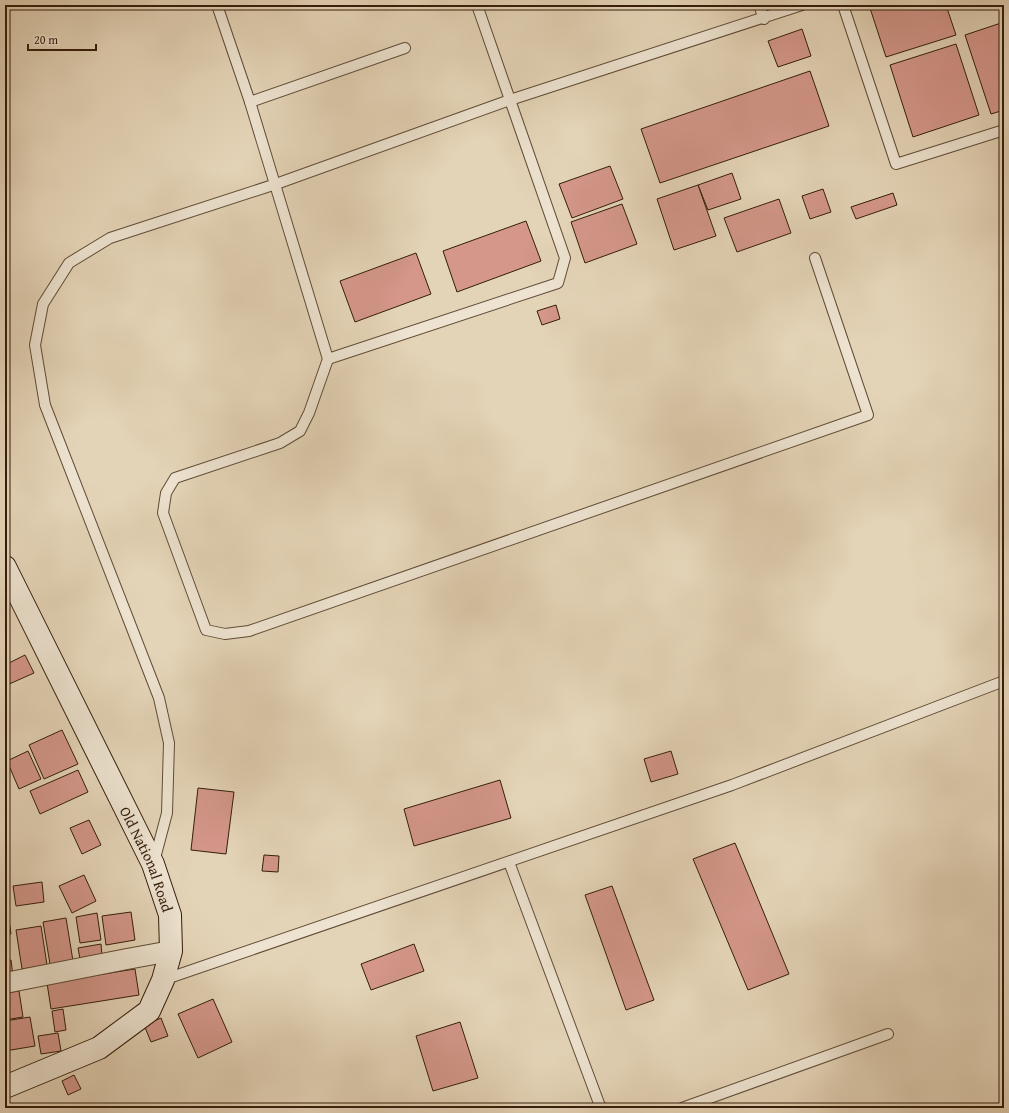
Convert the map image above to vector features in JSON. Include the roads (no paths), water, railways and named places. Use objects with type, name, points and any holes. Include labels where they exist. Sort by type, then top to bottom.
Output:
[{"type":"main road","name":"Old National Road","points":[[5,567],[154,864],[170,915],[171,951],[163,980],[149,1011],[99,1048],[5,1087]]},
{"type":"street","points":[[5,983],[171,951]]},
{"type":"lane","points":[[217,5],[276,184],[328,359],[309,413],[300,430],[280,443],[175,478],[166,493],[163,513],[206,630],[225,634],[249,632],[868,415],[816,258]]},
{"type":"lane","points":[[328,359],[558,284],[565,258],[477,5]]},
{"type":"lane","points":[[759,5],[764,18]]},
{"type":"lane","points":[[154,864],[167,813],[169,743],[159,698],[45,405],[35,345],[43,304],[68,263],[110,238],[276,184],[510,100],[802,5]]},
{"type":"lane","points":[[843,5],[896,164],[1004,130]]},
{"type":"lane","points":[[250,102],[405,48]]},
{"type":"lane","points":[[163,980],[732,785],[1004,681]]},
{"type":"lane","points":[[508,862],[600,1106],[603,1108]]},
{"type":"lane","points":[[682,1108],[888,1034]]}]
